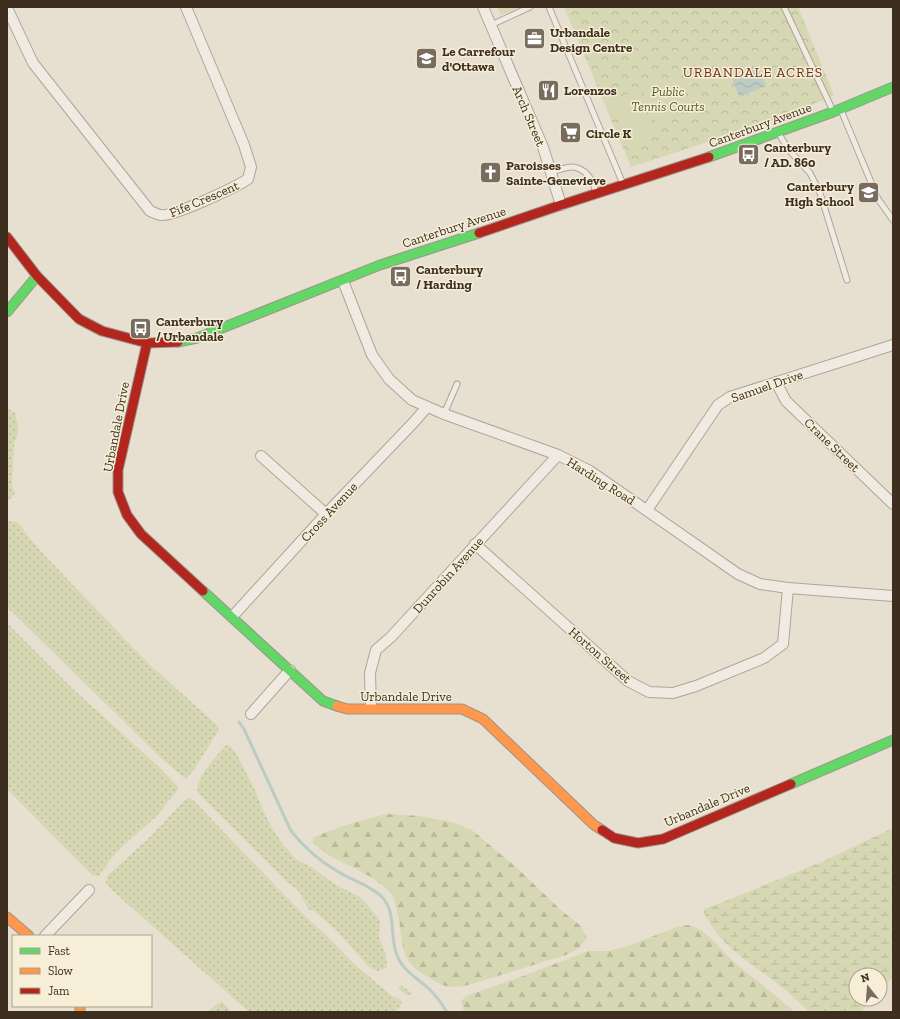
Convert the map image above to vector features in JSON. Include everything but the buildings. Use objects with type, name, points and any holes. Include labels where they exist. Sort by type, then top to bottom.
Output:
[{"type":"street","name":"Fife Crescent","points":[[10,9],[33,63],[150,211],[162,216],[175,213],[238,186],[248,179],[250,167],[244,145],[186,7]]},
{"type":"street","name":"Arch Street","points":[[483,7],[543,147],[561,204]]},
{"type":"street","name":"Canterbury Avenue","points":[[7,237],[37,276],[79,319],[102,331],[147,343],[173,343],[197,338],[380,265],[460,240],[561,204],[734,149],[837,111],[893,87]]},
{"type":"street","points":[[7,312],[37,276]]},
{"type":"street","name":"Harding Road","points":[[342,281],[372,355],[389,379],[412,400],[444,414],[558,455],[590,471],[738,574],[760,584],[788,588],[893,596]]},
{"type":"street","name":"Urbandale Drive","points":[[147,343],[118,470],[118,492],[127,515],[141,534],[323,701],[346,709],[462,709],[483,719],[594,825],[614,838],[638,843],[663,839],[893,740]]},
{"type":"street","name":"Samuel Drive","points":[[647,510],[718,405],[730,397],[893,345]]},
{"type":"street","name":"Crane Street","points":[[776,382],[786,401],[893,504]]},
{"type":"street","name":"Cross Avenue","points":[[232,618],[326,514],[427,407]]},
{"type":"street","name":"Dunrobin Avenue","points":[[371,708],[370,673],[376,650],[391,638],[475,544],[558,455]]},
{"type":"street","points":[[261,456],[326,514]]},
{"type":"street","name":"Horton Street","points":[[475,544],[628,682],[649,692],[673,693],[696,686],[764,658],[783,644],[788,588]]},
{"type":"street","points":[[251,714],[290,670]]},
{"type":"street","points":[[46,935],[89,890]]},
{"type":"street","points":[[7,917],[28,935]]},
{"type":"lane","points":[[491,25],[530,7]]},
{"type":"lane","points":[[549,7],[623,185]]},
{"type":"lane","points":[[784,7],[837,111],[878,199],[893,220]]},
{"type":"lane","points":[[778,133],[788,149],[810,173],[820,193],[847,280]]},
{"type":"lane","points":[[551,172],[573,167],[585,172],[593,181],[596,193]]},
{"type":"lane","points":[[444,414],[457,384]]},
{"type":"green space","points":[[497,7],[520,7],[501,15]]},
{"type":"green space","name":"Public Tennis Courts","points":[[564,7],[798,7],[834,95],[781,118],[631,167]]},
{"type":"green space","points":[[678,74],[692,108],[676,114],[662,80]]},
{"type":"green space","points":[[658,82],[672,116],[656,123],[642,89]]},
{"type":"green space","points":[[636,91],[654,135],[629,145],[611,101]]},
{"type":"green space","points":[[7,408],[15,413],[18,429],[14,443],[12,486],[15,493],[7,502]]},
{"type":"green space","points":[[12,521],[19,523],[46,557],[149,664],[217,725],[219,728],[218,731],[194,770],[187,778],[184,778],[159,756],[7,607],[7,522]]},
{"type":"green space","points":[[7,623],[74,690],[158,766],[179,788],[157,816],[124,845],[99,876],[93,876],[7,789]]},
{"type":"green space","points":[[227,745],[230,746],[236,753],[255,790],[265,815],[277,836],[287,849],[297,860],[313,868],[338,886],[360,897],[380,921],[379,937],[386,955],[387,968],[378,971],[369,967],[336,930],[313,910],[309,910],[298,890],[288,883],[198,793],[199,781],[202,775],[211,762]]},
{"type":"green space","points":[[187,798],[193,800],[304,915],[355,965],[392,996],[401,1000],[402,1003],[398,1009],[390,1012],[249,1012],[112,890],[106,883],[107,876],[149,838]]},
{"type":"green space","points":[[388,814],[420,816],[451,822],[472,830],[518,869],[562,911],[581,926],[587,938],[579,948],[566,955],[468,985],[452,987],[429,978],[412,965],[405,955],[398,913],[391,893],[361,871],[322,851],[313,842],[313,838],[332,830],[359,821]]},
{"type":"green space","points":[[893,828],[893,977],[888,982],[888,967],[848,967],[848,1007],[865,1007],[861,1012],[810,1012],[782,987],[727,944],[710,923],[703,910],[819,863]]},
{"type":"green space","points":[[688,925],[695,927],[707,935],[735,963],[795,1012],[464,1012],[461,1001],[466,996],[588,951],[609,951],[628,946],[677,927]]},
{"type":"green space","points":[[400,985],[412,993],[408,996],[399,989]]},
{"type":"green space","points":[[222,1002],[232,1012],[208,1012],[217,1004]]},
{"type":"water","points":[[758,68],[766,86],[739,97],[732,79]]},
{"type":"waterway","points":[[239,722],[244,729],[291,831],[301,843],[324,863],[372,889],[382,897],[390,910],[393,941],[399,960],[410,973],[434,994],[447,1012]]},
{"type":"traffic: fast","points":[[709,157],[833,112],[893,87]]},
{"type":"traffic: fast","points":[[178,342],[197,338],[380,265],[479,233]]},
{"type":"traffic: fast","points":[[7,312],[37,276]]},
{"type":"traffic: fast","points":[[203,591],[323,701],[337,706]]},
{"type":"traffic: fast","points":[[791,784],[893,740]]},
{"type":"traffic: slow","points":[[337,706],[347,709],[462,709],[483,719],[594,825],[602,830]]},
{"type":"traffic: slow","points":[[7,917],[28,935]]},
{"type":"traffic: slow","points":[[80,1007],[80,1012]]},
{"type":"traffic: jam","points":[[479,233],[709,157]]},
{"type":"traffic: jam","points":[[7,237],[37,276],[79,319],[102,331],[147,343],[178,342]]},
{"type":"traffic: jam","points":[[147,343],[118,470],[118,492],[127,515],[141,534],[203,591]]},
{"type":"traffic: jam","points":[[602,830],[614,838],[638,843],[663,839],[791,784]]},
{"type":"place","name":"Urbandale Design Centre","points":[[534,39]]},
{"type":"place","name":"Le Carrefour d'Ottawa","points":[[427,58]]},
{"type":"place","name":"Lorenzos","points":[[549,90]]},
{"type":"place","name":"Circle K","points":[[571,133]]},
{"type":"place","name":"Canterbury / AD. 860","points":[[748,154]]},
{"type":"place","name":"Paroisses Sainte-Genevieve","points":[[490,172]]},
{"type":"place","name":"Canterbury High School","points":[[869,193]]},
{"type":"place","name":"Canterbury / Harding","points":[[400,276]]},
{"type":"place","name":"Canterbury / Urbandale","points":[[141,328]]},
{"type":"district","name":"URBANDALE ACRES","points":[[753,72]]}]
